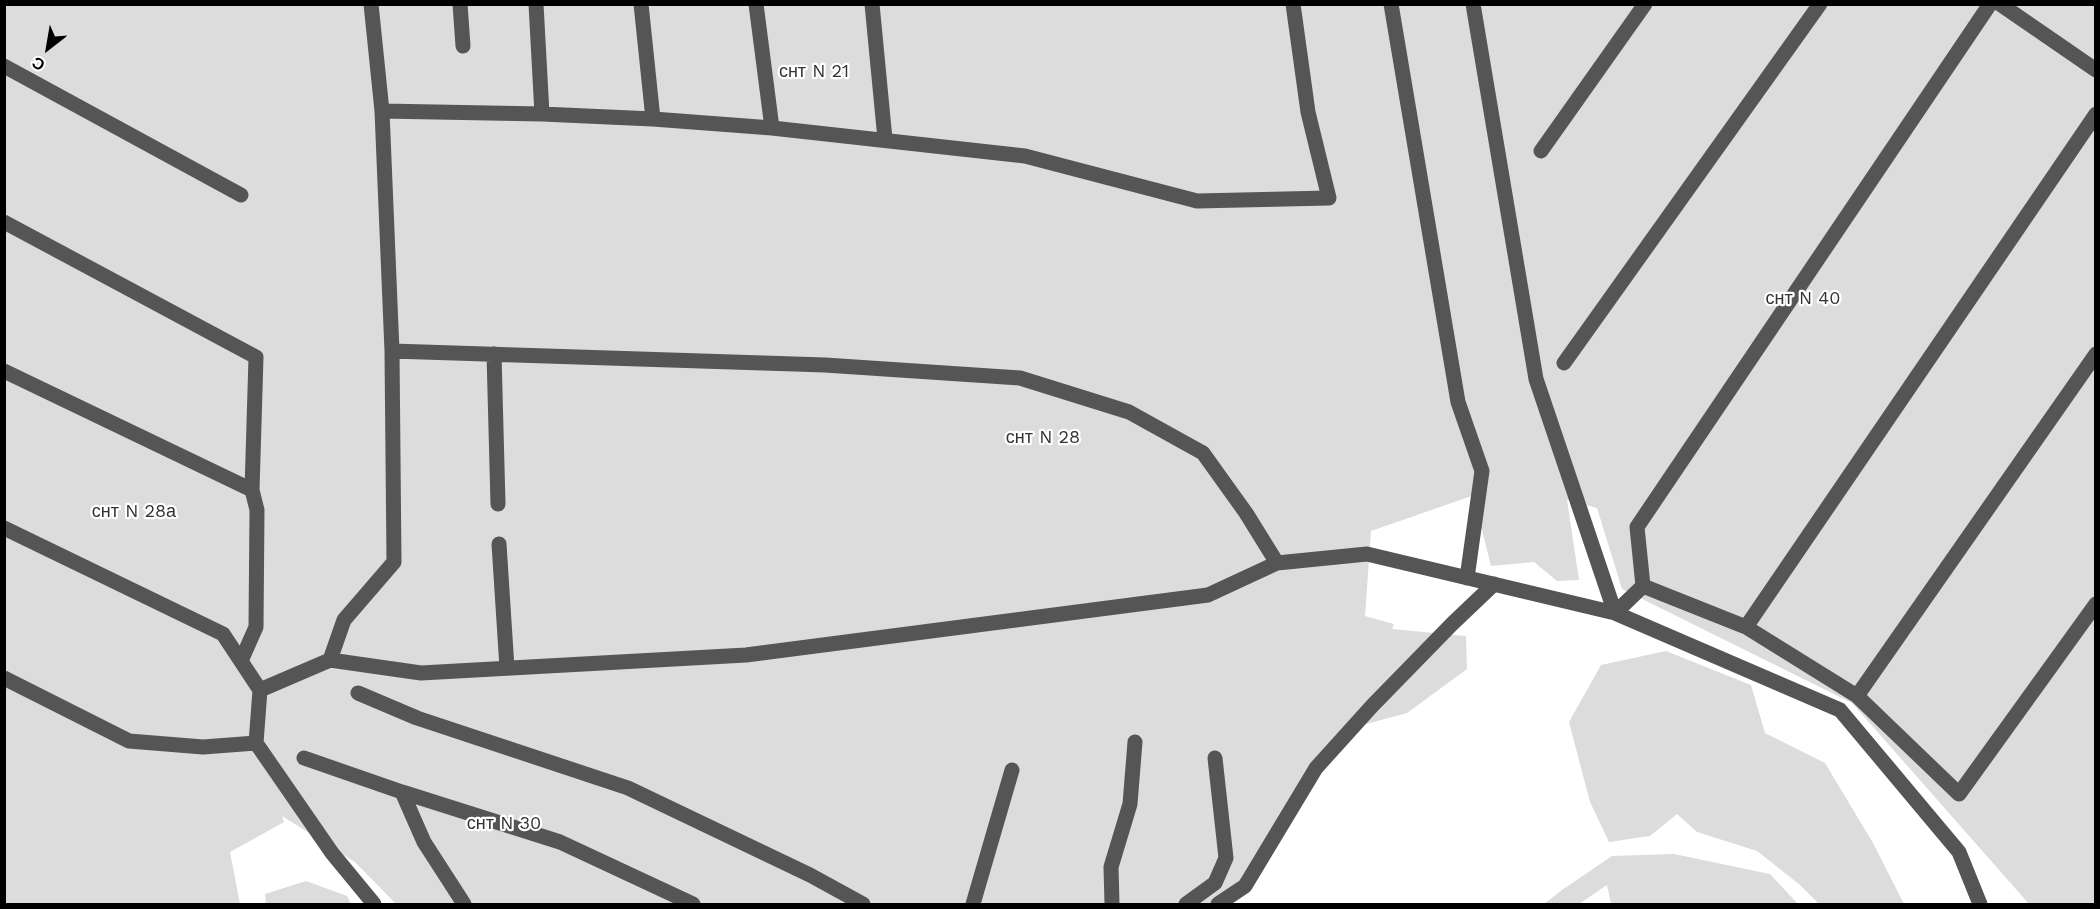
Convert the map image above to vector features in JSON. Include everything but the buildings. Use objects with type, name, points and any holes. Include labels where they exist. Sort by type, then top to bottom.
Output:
[{"type":"street","points":[[330,660],[344,620],[394,562],[392,351],[382,111],[371,4]]},
{"type":"street","points":[[460,4],[463,46]]},
{"type":"street","points":[[536,4],[542,114]]},
{"type":"street","points":[[641,4],[653,118]]},
{"type":"street","points":[[756,4],[772,128]]},
{"type":"street","points":[[872,4],[885,139]]},
{"type":"street","points":[[382,111],[653,118],[772,128],[1025,156],[1197,201],[1329,198],[1308,112],[1293,4]]},
{"type":"street","points":[[1391,4],[1458,402],[1482,471],[1467,578]]},
{"type":"street","points":[[1473,4],[1536,380],[1615,613]]},
{"type":"street","points":[[1541,151],[1645,4]]},
{"type":"street","points":[[1564,363],[1820,4]]},
{"type":"street","points":[[1643,586],[1637,527],[1990,4]]},
{"type":"street","points":[[2000,4],[2096,70]]},
{"type":"street","points":[[4,66],[241,195]]},
{"type":"street","points":[[1746,627],[2096,114]]},
{"type":"street","points":[[4,222],[256,357],[252,490],[257,510],[256,627],[241,661]]},
{"type":"street","points":[[392,351],[825,364],[1020,378],[1129,412],[1203,453],[1246,513],[1277,563]]},
{"type":"street","points":[[494,354],[498,504]]},
{"type":"street","points":[[1857,696],[2096,354]]},
{"type":"street","points":[[4,371],[252,490]]},
{"type":"street","points":[[4,528],[223,634],[260,690],[256,743],[332,853],[374,904]]},
{"type":"street","points":[[499,544],[507,668]]},
{"type":"street","points":[[260,690],[330,660],[421,673],[746,655],[1197,596],[1208,594],[1277,563],[1367,554],[1615,613],[1840,710],[1959,852],[1980,904]]},
{"type":"street","points":[[1218,904],[1245,886],[1316,768],[1372,706],[1494,584]]},
{"type":"street","points":[[1615,613],[1643,586]]},
{"type":"street","points":[[1643,586],[1746,627],[1857,696],[1959,794],[2096,604]]},
{"type":"street","points":[[4,678],[129,741],[203,747],[256,743]]},
{"type":"street","points":[[358,693],[417,718],[628,788],[810,875],[863,904]]},
{"type":"street","points":[[1112,904],[1111,867],[1130,804],[1134,742]]},
{"type":"street","points":[[304,758],[560,842],[693,904]]},
{"type":"street","points":[[1186,904],[1215,883],[1226,858],[1215,758]]},
{"type":"street","points":[[973,904],[1012,770]]},
{"type":"street","points":[[402,792],[424,842],[464,904]]},
{"type":"green space","points":[[5,5],[2095,5],[2095,904],[2029,904],[1852,703],[1622,589],[1597,508],[1567,500],[1579,580],[1557,581],[1534,562],[1491,566],[1481,526],[1486,491],[1371,531],[1365,616],[1394,624],[1392,629],[1466,636],[1467,669],[1407,713],[1344,730],[1225,904],[396,904],[355,862],[282,816],[284,822],[230,852],[240,904],[5,904]]},
{"type":"green space","points":[[1666,651],[1751,685],[1765,733],[1825,763],[1873,843],[1904,904],[1819,904],[1800,885],[1757,851],[1697,832],[1677,814],[1650,836],[1609,842],[1590,802],[1569,722],[1601,665]]},
{"type":"green space","points":[[1674,854],[1770,874],[1798,904],[1611,904],[1607,885],[1579,904],[1544,904],[1612,856]]},
{"type":"green space","points":[[306,881],[347,896],[351,904],[266,904],[265,894]]},
{"type":"park label","name":"снт N 21","points":[[814,72]]},
{"type":"park label","name":"снт N 40","points":[[1803,299]]},
{"type":"park label","name":"снт N 28","points":[[1043,438]]},
{"type":"park label","name":"снт N 28а","points":[[134,512]]},
{"type":"park label","name":"снт N 30","points":[[504,824]]}]
